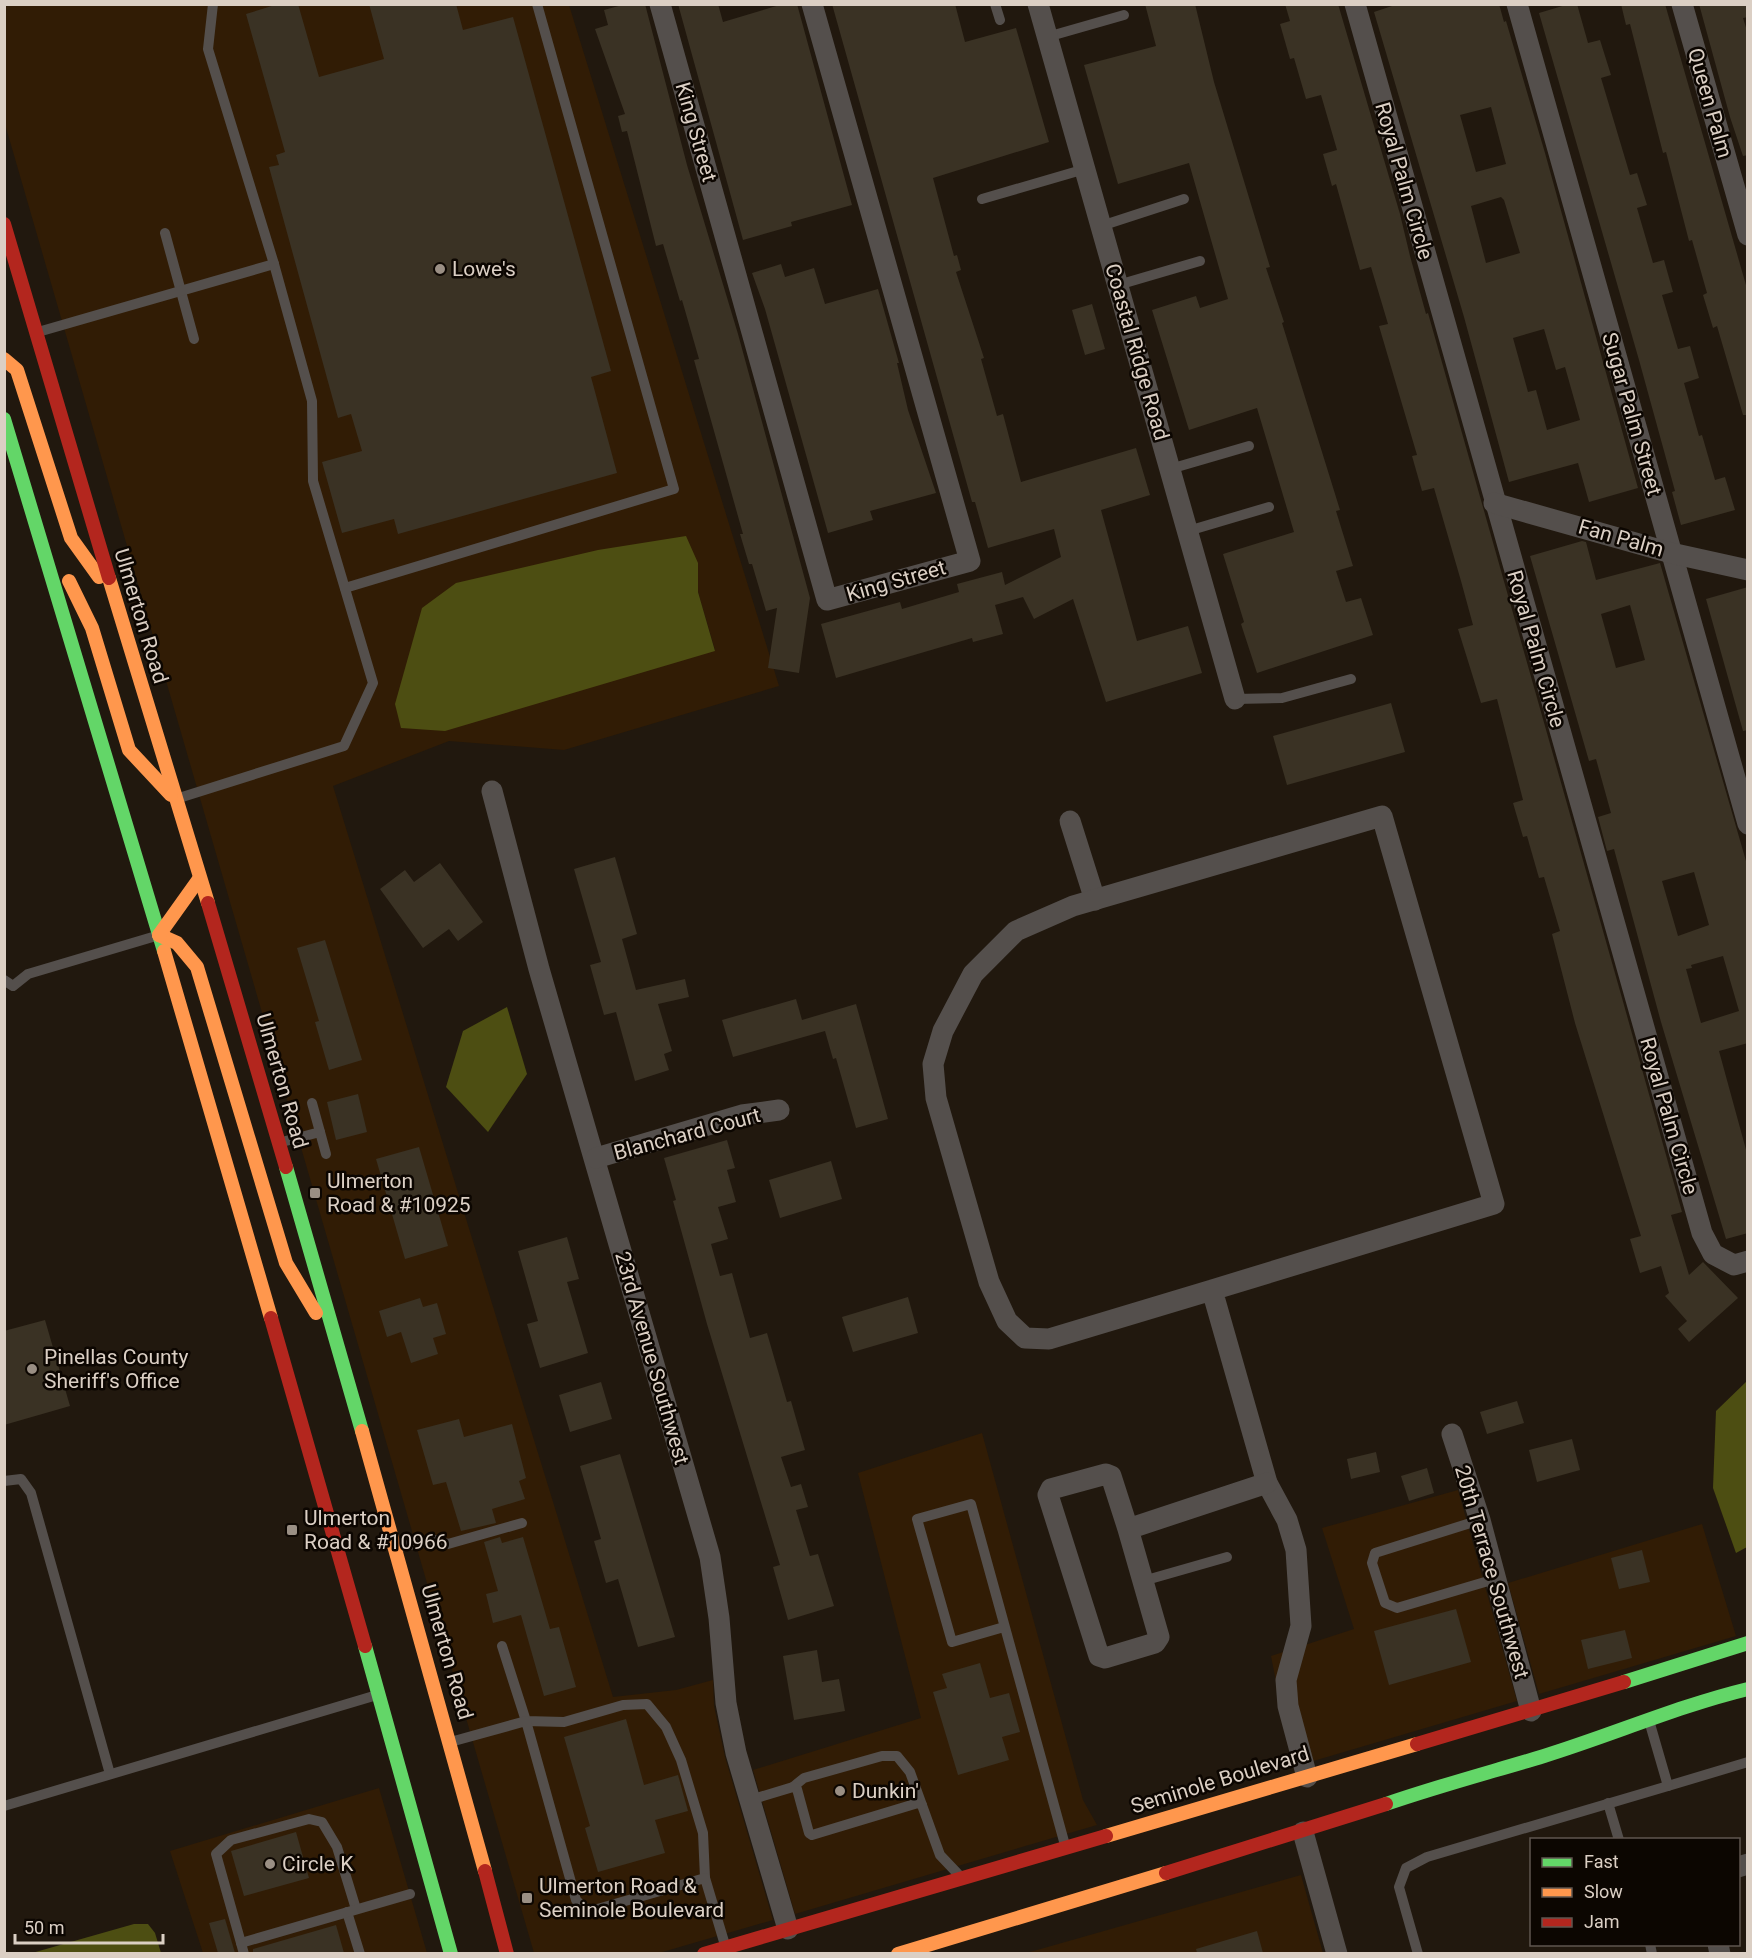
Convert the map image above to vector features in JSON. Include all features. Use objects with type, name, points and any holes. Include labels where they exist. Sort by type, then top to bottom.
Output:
[{"type":"main road","name":"Ulmerton Road","points":[[4,224],[114,598],[279,1143],[451,1742],[507,1953]]},
{"type":"main road","points":[[4,359],[17,370],[71,538],[114,598]]},
{"type":"main road","points":[[4,419],[159,935],[380,1694],[451,1953]]},
{"type":"main road","points":[[41,540],[66,575],[92,628],[129,750],[146,771],[175,799]]},
{"type":"main road","points":[[159,935],[199,879]]},
{"type":"main road","points":[[159,935],[177,943],[197,967],[286,1263],[339,1350]]},
{"type":"main road","name":"Seminole Boulevard","points":[[704,1953],[1066,1848],[1527,1720],[1748,1643]]},
{"type":"main road","points":[[1712,1698],[1723,1683],[1733,1677]]},
{"type":"main road","points":[[898,1953],[957,1941],[1303,1832],[1443,1784],[1544,1756],[1712,1698],[1748,1689]]},
{"type":"main road","points":[[1443,1784],[1455,1767]]},
{"type":"main road","points":[[1303,1832],[1305,1810]]},
{"type":"street","name":"King Street","points":[[660,4],[827,600],[970,561],[812,4]]},
{"type":"street","name":"Coastal Ridge Road","points":[[1038,4],[1235,699]]},
{"type":"street","name":"Royal Palm Circle","points":[[1355,4],[1494,503],[1702,1233],[1713,1254],[1734,1265],[1748,1261]]},
{"type":"street","name":"Sugar Palm Street","points":[[1517,4],[1748,824]]},
{"type":"street","name":"Queen Palm","points":[[1682,4],[1748,235]]},
{"type":"street","name":"Fan Palm","points":[[1494,503],[1671,553],[1748,570]]},
{"type":"street","name":"23rd Avenue Southwest","points":[[492,791],[539,969],[596,1158],[651,1361],[710,1557],[719,1618],[726,1703],[750,1800],[788,1929]]},
{"type":"street","points":[[1382,816],[1494,1204],[1212,1290],[1049,1339],[1025,1338],[1006,1321],[989,1282],[936,1098],[933,1064],[943,1031],[973,974],[1016,931],[1073,906],[1382,816]]},
{"type":"street","points":[[1070,820],[1095,900]]},
{"type":"street","name":"Blanchard Court","points":[[596,1158],[742,1115],[779,1110]]},
{"type":"street","points":[[1212,1290],[1267,1483],[1287,1520],[1296,1550],[1301,1626],[1286,1680],[1288,1706],[1307,1782]]},
{"type":"street","name":"20th Terrace Southwest","points":[[1452,1434],[1495,1579],[1527,1720]]},
{"type":"street","points":[[1106,1474],[1111,1476],[1128,1529],[1159,1637],[1155,1643],[1105,1658],[1099,1656],[1048,1495],[1051,1490],[1106,1474]]},
{"type":"street","points":[[1128,1529],[1267,1483]]},
{"type":"street","points":[[1303,1832],[1337,1953]]},
{"type":"lane","points":[[175,799],[344,746],[373,683],[313,481],[312,401],[274,264],[208,49],[213,4]]},
{"type":"lane","points":[[345,588],[674,489],[537,4]]},
{"type":"lane","points":[[995,4],[1000,20]]},
{"type":"lane","points":[[1047,37],[1124,15]]},
{"type":"lane","points":[[982,199],[1085,169]]},
{"type":"lane","points":[[1101,226],[1184,199]]},
{"type":"lane","points":[[165,233],[183,290],[194,339]]},
{"type":"lane","points":[[1118,285],[1200,261]]},
{"type":"lane","points":[[35,333],[274,264]]},
{"type":"lane","points":[[1170,469],[1249,446]]},
{"type":"lane","points":[[1188,531],[1269,507]]},
{"type":"lane","points":[[1235,699],[1282,698],[1351,679]]},
{"type":"lane","points":[[4,980],[13,986],[28,974],[159,935]]},
{"type":"lane","points":[[312,1103],[326,1154]]},
{"type":"lane","points":[[279,1143],[320,1132]]},
{"type":"lane","points":[[4,1481],[21,1479],[31,1493],[110,1774]]},
{"type":"lane","points":[[1005,1627],[952,1642],[917,1520],[971,1504],[1005,1627],[1066,1848]]},
{"type":"lane","points":[[1479,1520],[1375,1553],[1372,1563],[1385,1603],[1397,1608],[1495,1579]]},
{"type":"lane","points":[[395,1548],[436,1540],[448,1544],[522,1523]]},
{"type":"lane","points":[[1143,1581],[1227,1557]]},
{"type":"lane","points":[[502,1646],[526,1721],[576,1900],[584,1908],[594,1910],[705,1878]]},
{"type":"lane","points":[[4,1806],[380,1694]]},
{"type":"lane","points":[[451,1742],[526,1721],[564,1722],[623,1705],[646,1704],[666,1727],[681,1760],[703,1833],[705,1878],[725,1947]]},
{"type":"lane","points":[[1649,1720],[1668,1786]]},
{"type":"lane","points":[[750,1800],[793,1787],[804,1778],[890,1755],[897,1756],[907,1767],[940,1855],[962,1878]]},
{"type":"lane","points":[[1418,1953],[1399,1887],[1406,1868],[1427,1857],[1748,1762]]},
{"type":"lane","points":[[793,1787],[797,1789],[809,1833],[812,1835],[918,1803],[922,1805]]},
{"type":"lane","points":[[1608,1803],[1619,1838]]},
{"type":"lane","points":[[360,1953],[351,1911],[337,1847],[322,1822],[309,1819],[231,1840],[216,1854],[243,1948],[351,1911],[410,1894]]},
{"type":"shaded area","points":[[5,5],[569,5],[779,686],[564,750],[449,741],[333,786],[613,1697],[676,1690],[713,1680],[714,1706],[725,1757],[773,1920],[659,1953],[534,1953],[5,124]],"holes":[[[698,563],[698,592],[715,650],[402,728]]]},
{"type":"shaded area","points":[[686,536],[698,563],[698,592],[715,651],[445,731],[401,728],[395,704],[422,608],[456,583],[598,550]]},
{"type":"shaded area","points":[[507,1007],[527,1074],[488,1132],[446,1087],[463,1031]]},
{"type":"shaded area","points":[[1747,1381],[1747,1547],[1736,1553],[1713,1488],[1716,1411]]},
{"type":"shaded area","points":[[982,1433],[1083,1800],[1097,1825],[795,1914],[753,1770],[921,1718],[858,1473]]},
{"type":"shaded area","points":[[1458,1490],[1517,1701],[1293,1767],[1271,1656],[1354,1629],[1322,1528]]},
{"type":"shaded area","points":[[1702,1524],[1736,1636],[1539,1694],[1508,1583]]},
{"type":"shaded area","points":[[379,1788],[427,1953],[203,1953],[170,1851]]},
{"type":"shaded area","points":[[1301,1875],[1323,1953],[1023,1954]]},
{"type":"shaded area","points":[[134,1924],[148,1924],[155,1933],[161,1953],[32,1953]]},
{"type":"building","name":"Lowe's","points":[[278,4],[298,4],[319,77],[384,59],[369,4],[456,4],[463,30],[513,17],[611,371],[591,377],[617,473],[398,534],[394,519],[342,533],[322,462],[362,451],[351,414],[338,418],[269,167],[279,165],[276,155],[285,152],[246,14]]},
{"type":"building","points":[[626,4],[645,4],[687,165],[738,334],[810,598],[799,673],[768,668],[777,608],[766,611],[752,564],[749,564],[740,534],[743,534],[694,360],[699,359],[663,244],[656,246],[627,131],[622,132],[618,116],[625,114],[595,29],[608,25],[604,10]]},
{"type":"building","points":[[678,4],[718,4],[723,22],[783,4],[797,4],[852,205],[791,222],[792,226],[743,240]]},
{"type":"building","points":[[832,4],[955,4],[965,42],[1016,28],[1049,142],[933,178],[954,256],[957,255],[961,270],[956,272],[984,358],[981,359],[997,416],[1003,414],[1021,482],[1136,448],[1150,495],[1101,510],[1137,641],[1188,626],[1202,673],[1106,702],[1073,599],[1034,619],[1023,597],[995,605],[1003,634],[973,642],[972,638],[836,678],[821,624],[900,602],[902,609],[959,592],[957,584],[1002,572],[1005,585],[1061,557],[1054,529],[988,548],[975,502],[972,502]]},
{"type":"building","points":[[1145,4],[1195,4],[1214,82],[1270,267],[1266,268],[1340,510],[1336,511],[1353,566],[1336,571],[1346,602],[1361,598],[1373,635],[1257,673],[1241,624],[1244,622],[1223,554],[1294,532],[1257,408],[1189,430],[1152,310],[1196,296],[1200,308],[1228,299],[1189,163],[1118,184],[1084,65],[1156,46]]},
{"type":"building","points":[[1285,4],[1338,4],[1400,214],[1426,314],[1428,313],[1682,1212],[1671,1215],[1689,1275],[1703,1262],[1738,1298],[1689,1342],[1678,1329],[1687,1321],[1665,1296],[1669,1293],[1661,1266],[1640,1273],[1630,1239],[1641,1236],[1575,1023],[1552,934],[1560,931],[1544,877],[1539,878],[1527,836],[1523,837],[1513,803],[1523,800],[1497,699],[1481,703],[1458,629],[1473,625],[1461,581],[1434,488],[1422,491],[1412,456],[1417,455],[1379,326],[1388,324],[1371,267],[1360,270],[1336,184],[1332,186],[1323,154],[1337,150],[1321,95],[1306,99],[1294,58],[1290,59],[1280,24],[1290,21]]},
{"type":"building","points":[[1398,4],[1499,4],[1545,153],[1638,488],[1589,502],[1578,463],[1509,482],[1464,317],[1374,12]],"holes":[[[1491,107],[1506,164],[1476,172],[1460,115]],[[1501,197],[1504,200],[1520,253],[1486,263],[1471,206]],[[1544,329],[1556,370],[1565,367],[1580,420],[1547,430],[1536,390],[1528,392],[1513,338]]]},
{"type":"building","points":[[1569,4],[1577,4],[1588,43],[1600,40],[1611,75],[1601,78],[1630,175],[1637,173],[1647,205],[1637,208],[1653,263],[1664,260],[1673,292],[1662,295],[1678,349],[1690,346],[1699,378],[1684,383],[1699,436],[1702,435],[1715,480],[1725,477],[1735,510],[1681,525],[1672,492],[1675,491],[1639,360],[1539,13]]},
{"type":"building","points":[[1621,4],[1665,4],[1748,292],[1748,415],[1743,415],[1717,326],[1713,328],[1703,295],[1707,293],[1692,240],[1689,241],[1666,152],[1663,153],[1630,24],[1626,25]]},
{"type":"building","points":[[1699,4],[1748,4],[1748,17],[1743,18],[1748,34],[1748,155],[1743,156],[1730,117]]},
{"type":"building","points":[[781,264],[785,277],[814,268],[825,304],[878,289],[899,363],[897,363],[908,410],[936,493],[870,511],[873,520],[828,533],[765,309],[752,273]]},
{"type":"building","points":[[1092,304],[1105,349],[1085,355],[1072,310]]},
{"type":"building","points":[[1582,541],[1586,542],[1596,580],[1660,563],[1748,868],[1748,1043],[1719,1051],[1748,1157],[1748,1233],[1726,1239],[1661,1022],[1614,849],[1607,851],[1598,817],[1611,813],[1596,759],[1589,761],[1530,556]],"holes":[[[1630,605],[1645,660],[1616,668],[1601,614]],[[1694,872],[1709,925],[1678,936],[1662,881]],[[1723,956],[1739,1011],[1701,1023],[1686,969],[1692,968],[1691,965]]]},
{"type":"building","points":[[1748,587],[1748,730],[1743,731],[1706,599]]},
{"type":"building","points":[[1391,703],[1405,752],[1287,785],[1273,736]]},
{"type":"building","points":[[615,857],[637,934],[622,939],[636,990],[685,979],[689,997],[658,1004],[672,1051],[664,1054],[669,1070],[635,1081],[616,1012],[604,1015],[590,965],[601,962],[574,869]]},
{"type":"building","points":[[440,863],[483,922],[458,941],[449,929],[423,948],[380,889],[405,870],[414,882]]},
{"type":"building","points":[[325,940],[362,1060],[329,1070],[315,1022],[319,1021],[297,948]]},
{"type":"building","points":[[796,999],[802,1020],[856,1004],[888,1119],[856,1128],[836,1058],[833,1059],[825,1031],[733,1057],[722,1020]]},
{"type":"building","points":[[358,1094],[367,1132],[336,1140],[327,1102]]},
{"type":"building","points":[[727,1140],[735,1168],[727,1170],[736,1202],[718,1207],[728,1239],[711,1244],[720,1276],[732,1273],[750,1338],[767,1333],[787,1402],[791,1401],[805,1450],[781,1457],[791,1487],[801,1484],[808,1507],[796,1510],[810,1556],[818,1554],[834,1606],[788,1620],[773,1567],[780,1565],[707,1324],[673,1201],[676,1200],[664,1158]]},
{"type":"building","points":[[419,1147],[448,1246],[405,1259],[376,1159]]},
{"type":"building","points":[[831,1161],[842,1199],[780,1218],[769,1180]]},
{"type":"building","points":[[567,1237],[579,1279],[567,1282],[588,1353],[540,1368],[527,1324],[538,1321],[518,1251]]},
{"type":"building","points":[[908,1297],[918,1333],[853,1352],[842,1317]]},
{"type":"building","points":[[420,1298],[423,1307],[437,1303],[446,1334],[433,1338],[438,1354],[411,1363],[401,1332],[387,1337],[379,1311]]},
{"type":"building","name":"Pinellas County Sheriff's Office","points":[[45,1320],[70,1406],[4,1425],[4,1331]]},
{"type":"building","points":[[601,1382],[612,1419],[570,1432],[559,1395]]},
{"type":"building","points":[[1517,1401],[1524,1423],[1487,1434],[1480,1412]]},
{"type":"building","points":[[459,1419],[464,1437],[512,1424],[526,1478],[519,1481],[525,1499],[492,1509],[496,1523],[461,1531],[446,1482],[433,1485],[417,1430]]},
{"type":"building","points":[[1572,1439],[1580,1470],[1537,1482],[1529,1450]]},
{"type":"building","points":[[1376,1452],[1380,1472],[1351,1479],[1347,1459]]},
{"type":"building","points":[[620,1454],[675,1637],[638,1647],[618,1579],[606,1583],[594,1541],[601,1539],[580,1466]]},
{"type":"building","points":[[1427,1468],[1434,1493],[1409,1501],[1401,1476]]},
{"type":"building","points":[[500,1537],[502,1543],[523,1537],[550,1629],[559,1627],[576,1687],[544,1696],[521,1615],[493,1623],[486,1594],[498,1591],[484,1542]]},
{"type":"building","points":[[1642,1550],[1650,1582],[1619,1589],[1611,1558]]},
{"type":"building","points":[[1456,1609],[1471,1662],[1389,1685],[1374,1631]]},
{"type":"building","points":[[1625,1630],[1632,1658],[1588,1669],[1581,1640]]},
{"type":"building","points":[[817,1650],[822,1682],[839,1679],[845,1711],[794,1720],[783,1656]]},
{"type":"building","points":[[980,1663],[990,1698],[1009,1693],[1020,1732],[1002,1737],[1009,1760],[958,1775],[933,1692],[947,1688],[942,1674]]},
{"type":"building","points":[[626,1719],[644,1785],[678,1775],[688,1811],[655,1820],[665,1853],[598,1872],[585,1828],[590,1826],[564,1737]]},
{"type":"building","name":"Circle K","points":[[296,1832],[309,1878],[244,1896],[231,1851]]},
{"type":"building","points":[[225,1919],[235,1953],[218,1953],[209,1923]]},
{"type":"building","points":[[336,1925],[344,1953],[253,1953],[253,1949]]},
{"type":"building","points":[[1257,1931],[1263,1953],[1197,1953],[1196,1949]]},
{"type":"traffic: fast","points":[[4,419],[164,951]]},
{"type":"traffic: fast","points":[[286,1167],[362,1431]]},
{"type":"traffic: fast","points":[[1624,1682],[1748,1643]]},
{"type":"traffic: fast","points":[[365,1646],[451,1954]]},
{"type":"traffic: fast","points":[[1386,1804],[1544,1756],[1696,1704],[1748,1689]]},
{"type":"traffic: slow","points":[[4,359],[17,370],[71,538],[99,577]]},
{"type":"traffic: slow","points":[[109,578],[208,903]]},
{"type":"traffic: slow","points":[[69,581],[92,628],[129,750],[171,795]]},
{"type":"traffic: slow","points":[[159,935],[199,879]]},
{"type":"traffic: slow","points":[[159,935],[177,943],[197,967],[286,1263],[316,1313]]},
{"type":"traffic: slow","points":[[164,951],[271,1318]]},
{"type":"traffic: slow","points":[[362,1431],[485,1871]]},
{"type":"traffic: slow","points":[[1106,1836],[1417,1744]]},
{"type":"traffic: slow","points":[[898,1954],[1166,1873]]},
{"type":"traffic: jam","points":[[4,224],[109,578]]},
{"type":"traffic: jam","points":[[208,903],[286,1167]]},
{"type":"traffic: jam","points":[[271,1318],[365,1646]]},
{"type":"traffic: jam","points":[[1417,1744],[1624,1682]]},
{"type":"traffic: jam","points":[[1166,1873],[1386,1804]]},
{"type":"traffic: jam","points":[[704,1954],[1106,1836]]},
{"type":"traffic: jam","points":[[485,1871],[507,1954]]},
{"type":"place","name":"Lowe's","points":[[440,269]]},
{"type":"place","name":"Ulmerton Road & #10925","points":[[315,1193]]},
{"type":"place","name":"Pinellas County Sheriff's Office","points":[[32,1369]]},
{"type":"place","name":"Ulmerton Road & #10966","points":[[292,1530]]},
{"type":"place","name":"Dunkin'","points":[[840,1791]]},
{"type":"place","name":"Circle K","points":[[270,1864]]},
{"type":"place","name":"Ulmerton Road & Seminole Boulevard","points":[[527,1898]]}]
